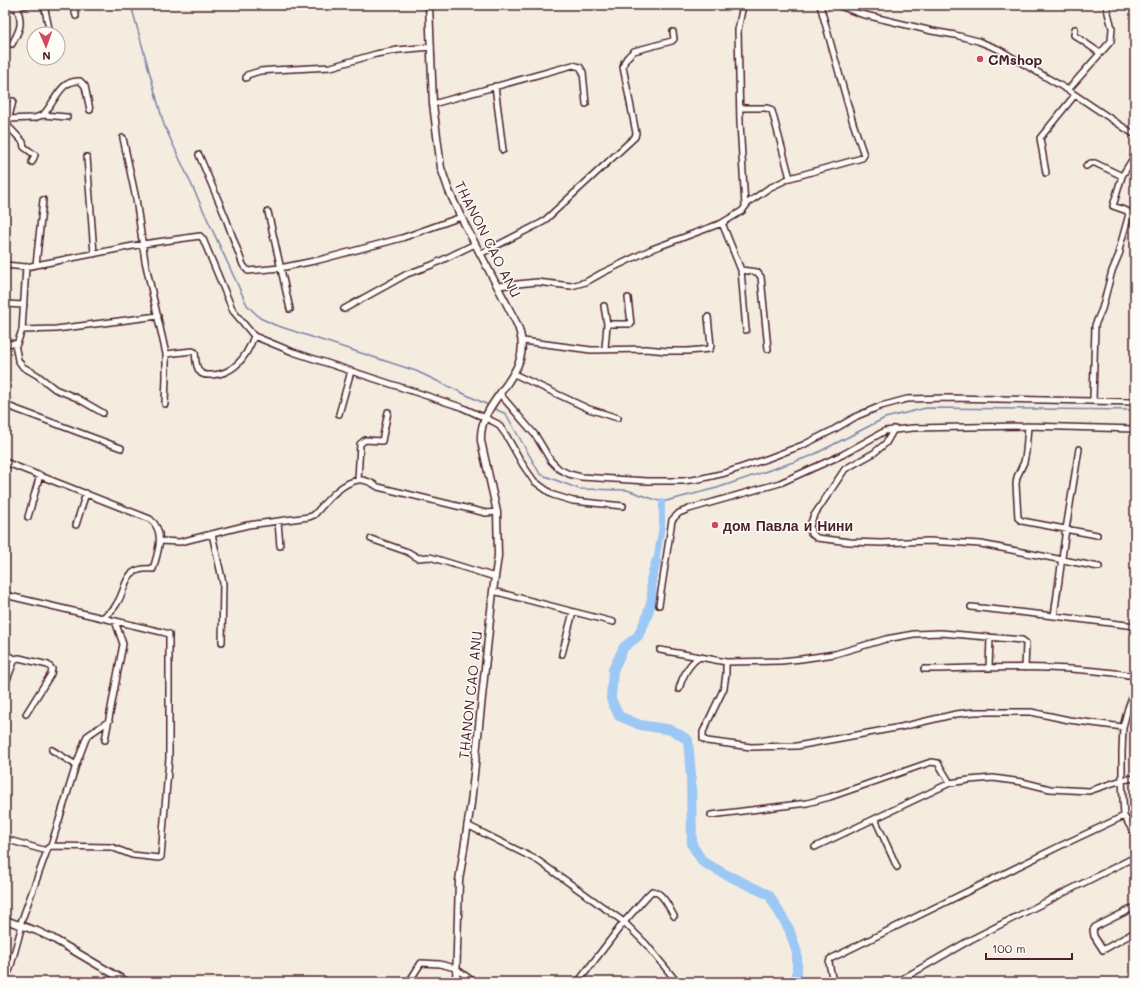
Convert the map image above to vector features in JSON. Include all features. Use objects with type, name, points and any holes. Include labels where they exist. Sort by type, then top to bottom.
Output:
[{"type":"street","points":[[6,5],[12,8],[27,5]]},
{"type":"street","points":[[44,5],[48,26]]},
{"type":"street","points":[[73,5],[76,16]]},
{"type":"street","name":"THANON CAO ANU","points":[[429,5],[433,104],[441,168],[449,191],[461,217],[498,286],[518,327],[522,341],[521,353],[514,374],[486,415],[480,431],[497,512],[498,556],[494,577],[474,782],[458,881],[455,968],[456,982]]},
{"type":"street","points":[[744,5],[738,30],[745,206]]},
{"type":"street","points":[[498,286],[537,282],[562,286],[578,285],[652,249],[722,223],[742,211],[749,202],[769,188],[790,178],[862,158],[864,155],[820,5]]},
{"type":"street","points":[[837,5],[861,14],[978,41],[998,49],[1068,90],[1135,135]]},
{"type":"street","points":[[1068,90],[1110,41],[1112,36],[1112,28],[1106,5]]},
{"type":"street","points":[[12,44],[20,32],[19,14],[16,7]]},
{"type":"street","points":[[1075,29],[1074,35],[1100,53]]},
{"type":"street","points":[[480,254],[543,222],[635,137],[636,133],[623,67],[624,63],[629,55],[634,52],[672,41],[674,39],[673,32]]},
{"type":"street","points":[[246,78],[248,75],[260,71],[331,67],[376,54],[430,47]]},
{"type":"street","points":[[433,104],[573,65],[578,65],[583,72],[586,104]]},
{"type":"street","points":[[43,115],[49,109],[56,96],[66,84],[78,80],[84,86],[90,110]]},
{"type":"street","points":[[495,86],[503,150]]},
{"type":"street","points":[[1046,173],[1040,138],[1075,95]]},
{"type":"street","points":[[13,101],[6,119],[7,126],[23,142],[24,147],[35,154],[32,162]]},
{"type":"street","points":[[740,108],[766,108],[772,111],[790,178]]},
{"type":"street","points":[[6,119],[34,118],[43,115],[67,117]]},
{"type":"street","points":[[123,138],[136,199],[145,261],[166,354],[165,404]]},
{"type":"street","points":[[199,155],[225,216],[245,269],[252,272],[319,260],[402,238],[461,217]]},
{"type":"street","points":[[1093,401],[1095,325],[1102,309],[1112,271],[1120,252],[1119,250],[1129,214],[1127,211],[1113,206],[1122,176],[1135,155]]},
{"type":"street","points":[[87,157],[94,254]]},
{"type":"street","points":[[1086,166],[1091,163],[1095,163],[1122,176]]},
{"type":"street","points":[[36,265],[43,200]]},
{"type":"street","points":[[268,212],[290,309]]},
{"type":"street","points":[[722,223],[741,270],[746,330]]},
{"type":"street","points":[[5,265],[36,265],[143,244],[200,236],[233,311],[254,336],[293,352],[486,415],[498,424],[534,481],[553,495],[573,501],[623,506]]},
{"type":"street","points":[[344,309],[407,274],[432,265],[475,244]]},
{"type":"street","points":[[15,344],[18,342],[22,330],[26,266]]},
{"type":"street","points":[[741,270],[757,272],[761,276],[768,349]]},
{"type":"street","points":[[607,324],[631,324],[628,298]]},
{"type":"street","points":[[5,304],[24,305]]},
{"type":"street","points":[[604,306],[607,324],[605,349]]},
{"type":"street","points":[[22,330],[56,330],[158,316]]},
{"type":"street","points":[[522,341],[591,350],[646,350],[666,352],[710,349],[708,317]]},
{"type":"street","points":[[166,354],[192,351],[194,352],[197,368],[200,373],[209,375],[224,373],[234,368],[241,362],[247,354],[254,336]]},
{"type":"street","points":[[5,343],[15,344]]},
{"type":"street","points":[[15,344],[18,360],[23,367],[38,375],[55,389],[76,398],[103,413]]},
{"type":"street","points":[[339,414],[351,371]]},
{"type":"street","points":[[514,374],[589,409],[618,418]]},
{"type":"street","points":[[500,394],[536,436],[559,469],[581,478],[647,481],[683,481],[725,473],[769,458],[803,444],[833,430],[857,416],[881,406],[907,399],[940,398],[1135,402]]},
{"type":"street","points":[[5,405],[121,448]]},
{"type":"street","points":[[358,480],[360,444],[365,440],[382,441],[388,412]]},
{"type":"street","points":[[1028,426],[1024,462],[1017,477],[1016,484],[1018,518],[1022,521],[1097,535]]},
{"type":"street","points":[[659,605],[672,520],[674,516],[689,509],[780,483],[842,456],[885,431],[913,428],[1028,426],[1135,428]]},
{"type":"street","points":[[894,429],[886,443],[874,453],[846,469],[813,517],[810,526],[811,533],[817,538],[850,542],[881,543],[929,541],[974,544],[1099,567]]},
{"type":"street","points":[[1054,616],[1061,560],[1079,449]]},
{"type":"street","points":[[5,462],[150,519],[157,526],[160,542],[153,569],[138,570],[131,574],[124,584],[117,604],[102,618]]},
{"type":"street","points":[[28,518],[40,475]]},
{"type":"street","points":[[160,542],[180,542],[248,525],[278,522],[312,516],[342,488],[358,480],[369,482],[378,487],[486,513],[497,512]]},
{"type":"street","points":[[76,525],[86,493]]},
{"type":"street","points":[[278,522],[280,546]]},
{"type":"street","points":[[212,534],[223,583],[222,642]]},
{"type":"street","points":[[371,539],[408,552],[418,558],[430,557],[494,577]]},
{"type":"street","points":[[493,591],[614,622]]},
{"type":"street","points":[[5,595],[169,634],[169,758],[161,857],[132,856],[111,847],[51,846]]},
{"type":"street","points":[[971,607],[1135,626]]},
{"type":"street","points":[[562,654],[573,612]]},
{"type":"street","points":[[105,740],[123,644],[115,621]]},
{"type":"street","points":[[660,650],[726,662],[781,661],[835,654],[886,639],[914,634],[941,633],[1024,641],[1026,643],[1025,668]]},
{"type":"street","points":[[989,668],[990,637]]},
{"type":"street","points":[[5,654],[15,659],[19,658],[48,665],[52,669],[51,674],[26,714]]},
{"type":"street","points":[[679,689],[682,679],[694,660],[700,657]]},
{"type":"street","points":[[5,685],[15,659]]},
{"type":"street","points":[[726,662],[724,688],[703,732],[703,739],[706,741],[751,747],[797,746],[887,730],[956,714],[974,712],[1032,712],[1069,720],[1123,727]]},
{"type":"street","points":[[924,668],[1025,668],[1106,671],[1135,676]]},
{"type":"street","points":[[1135,689],[1123,727],[1122,780],[1124,816],[1135,835]]},
{"type":"street","points":[[5,978],[10,969],[21,925],[47,851],[51,846],[76,765],[87,736],[108,721]]},
{"type":"street","points":[[52,750],[76,765]]},
{"type":"street","points":[[711,815],[807,803],[830,797],[930,762],[938,763],[950,783]]},
{"type":"street","points":[[816,847],[950,783],[993,778],[1022,782],[1050,789],[1088,791],[1122,780],[1135,778]]},
{"type":"street","points":[[833,982],[829,963],[830,959],[1124,816]]},
{"type":"street","points":[[875,819],[897,867]]},
{"type":"street","points":[[467,825],[537,860],[624,922],[646,944],[678,982]]},
{"type":"street","points":[[5,840],[47,851]]},
{"type":"street","points":[[897,982],[970,940],[1135,857]]},
{"type":"street","points":[[578,982],[624,922],[652,891],[657,892],[662,897],[674,916]]},
{"type":"street","points":[[1135,907],[1095,927],[1093,930],[1094,936],[1103,950],[1135,932]]},
{"type":"street","points":[[5,920],[38,931],[65,945],[127,982]]},
{"type":"street","points":[[409,982],[421,963],[440,964],[455,968],[474,982]]},
{"type":"waterway","points":[[131,5],[164,125],[247,305],[260,318],[275,325],[416,371],[490,406]]},
{"type":"waterway","points":[[493,408],[506,414],[540,474],[579,489],[627,490],[662,502],[717,488],[811,456],[885,418],[926,408],[1135,410]]},
{"type":"waterway","points":[[656,562],[662,525],[662,502]]},
{"type":"waterway","points":[[656,562],[651,580],[652,598],[647,617],[638,636],[624,647],[613,670],[611,699],[619,716],[640,725],[672,730],[688,740],[691,776],[692,845],[703,862],[769,895],[789,929],[797,953],[797,982]]},
{"type":"place","name":"CMshop","points":[[980,59]]},
{"type":"place","name":"дом Павла и Нини","points":[[715,525]]}]
